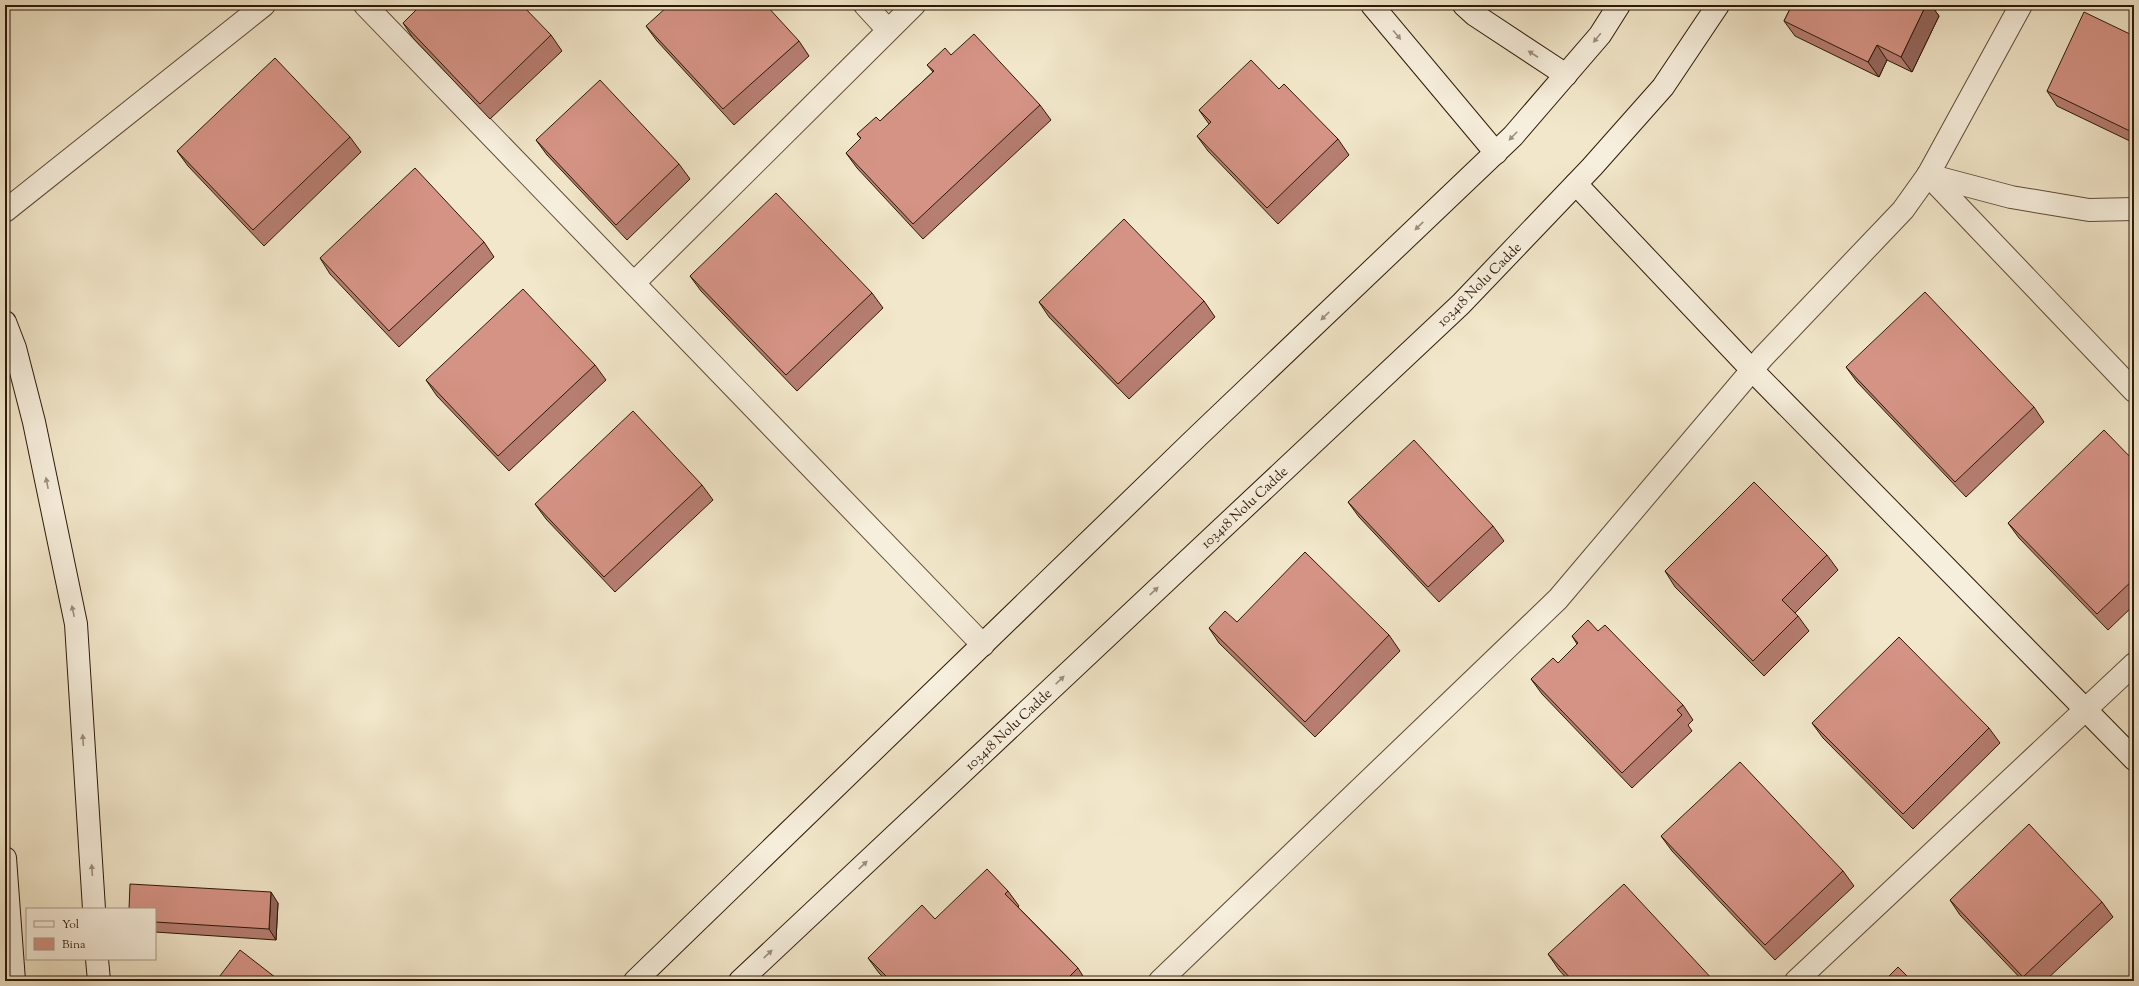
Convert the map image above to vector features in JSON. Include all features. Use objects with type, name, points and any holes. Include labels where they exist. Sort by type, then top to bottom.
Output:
[{"type":"street","points":[[5,211],[264,5]]},
{"type":"street","points":[[365,5],[983,645]]},
{"type":"street","points":[[865,5],[888,30]]},
{"type":"street","points":[[634,283],[914,5]]},
{"type":"street","points":[[1372,5],[1496,153]]},
{"type":"street","points":[[1464,5],[1475,16],[1566,75]]},
{"type":"street","points":[[635,981],[1204,431],[1496,153],[1513,136],[1566,75],[1600,34],[1619,5]]},
{"type":"street","name":"103418 Nolu Cadde","points":[[740,981],[1461,304],[1576,184],[1662,87],[1718,5]]},
{"type":"street","points":[[1160,981],[1558,599],[1752,370],[1903,210],[1928,175],[2021,5]]},
{"type":"street","points":[[1928,175],[2011,198],[2089,210],[2134,209]]},
{"type":"street","points":[[1928,175],[2134,390]]},
{"type":"street","points":[[1576,184],[1752,370],[2134,759]]},
{"type":"street","points":[[5,322],[15,348],[34,422],[76,624],[94,908]]},
{"type":"street","points":[[1796,981],[2134,664]]},
{"type":"street","points":[[5,858],[14,981]]},
{"type":"street","points":[[97,960],[99,981]]},
{"type":"building","points":[[421,5],[522,5],[551,35],[480,104],[403,23]]},
{"type":"building","points":[[669,5],[766,5],[799,41],[723,109],[646,26]]},
{"type":"building","points":[[1792,5],[1926,5],[1901,57],[1877,45],[1868,62],[1784,21]]},
{"type":"building","points":[[2084,12],[2134,36],[2134,133],[2047,91]]},
{"type":"building","points":[[974,34],[1040,105],[913,224],[846,153],[861,138],[857,134],[876,117],[880,121],[934,71],[927,65],[945,48],[951,55]]},
{"type":"building","points":[[275,58],[350,137],[253,230],[177,151]]},
{"type":"building","points":[[1251,60],[1279,89],[1284,84],[1338,139],[1267,208],[1197,136],[1211,122],[1199,110]]},
{"type":"building","points":[[600,80],[679,164],[616,225],[536,140]]},
{"type":"building","points":[[415,168],[484,242],[389,331],[320,258]]},
{"type":"building","points":[[776,193],[872,293],[786,375],[690,276]]},
{"type":"building","points":[[1124,219],[1204,301],[1118,384],[1039,302]]},
{"type":"building","points":[[523,289],[595,365],[498,456],[426,380]]},
{"type":"building","points":[[1925,292],[2034,407],[1955,482],[1846,367]]},
{"type":"building","points":[[633,411],[702,485],[604,577],[535,504]]},
{"type":"building","points":[[2104,430],[2134,461],[2134,579],[2097,614],[2008,523]]},
{"type":"building","points":[[1414,440],[1493,526],[1428,587],[1348,502]]},
{"type":"building","points":[[1754,482],[1827,555],[1782,600],[1798,616],[1753,661],[1665,571]]},
{"type":"building","points":[[1305,552],[1389,635],[1305,722],[1209,628],[1225,611],[1237,622]]},
{"type":"building","points":[[1588,620],[1598,631],[1605,625],[1683,705],[1677,710],[1682,715],[1622,773],[1531,679],[1553,658],[1558,663],[1578,643],[1572,636]]},
{"type":"building","points":[[1899,637],[1989,728],[1903,814],[1812,723]]},
{"type":"building","points":[[1740,762],[1843,871],[1765,945],[1661,836]]},
{"type":"building","points":[[2029,824],[2102,902],[2023,977],[1950,900]]},
{"type":"building","points":[[987,869],[1008,891],[1005,894],[1078,968],[1065,981],[891,981],[868,958],[922,905],[935,919]]},
{"type":"building","points":[[130,884],[271,892],[269,929],[156,922],[156,908],[129,908]]},
{"type":"building","points":[[1624,884],[1714,981],[1573,981],[1548,954]]},
{"type":"building","points":[[240,950],[280,981],[216,981]]},
{"type":"building","points":[[1898,967],[1912,981],[1884,981]]}]
